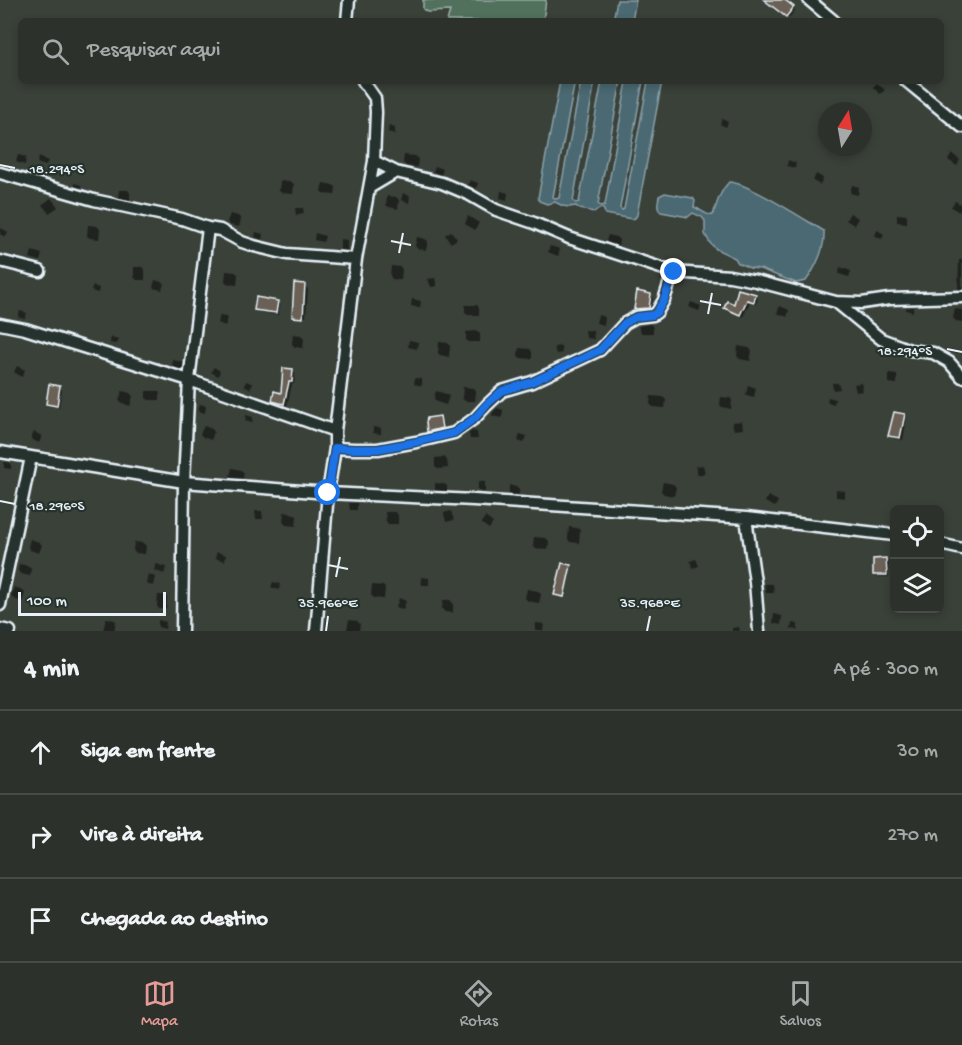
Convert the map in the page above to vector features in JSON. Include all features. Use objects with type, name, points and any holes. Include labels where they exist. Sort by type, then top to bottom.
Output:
[{"type":"street","points":[[347,18],[349,0]]},
{"type":"street","points":[[809,0],[830,18]]},
{"type":"street","points":[[316,631],[328,493],[356,259],[374,161],[375,98],[365,84]]},
{"type":"street","points":[[910,84],[962,127]]},
{"type":"street","points":[[374,161],[396,172],[442,183],[496,210],[569,238],[674,272],[730,276],[836,302],[862,303],[890,299],[962,297]]},
{"type":"street","points":[[369,188],[396,172]]},
{"type":"street","points":[[0,173],[94,200],[182,219],[220,230],[254,246],[287,254],[356,259]]},
{"type":"street","points":[[182,631],[184,482],[189,380],[208,228]]},
{"type":"street","points":[[0,261],[40,272]]},
{"type":"street","points":[[335,448],[378,449],[454,433],[475,418],[502,391],[532,382],[600,350],[625,323],[636,317],[653,315],[664,300],[674,272]]},
{"type":"street","points":[[836,302],[881,339],[910,350],[933,353],[949,363],[962,377]]},
{"type":"street","points":[[0,324],[25,329],[189,380],[335,431]]},
{"type":"street","points":[[0,452],[184,482],[746,518],[890,535]]},
{"type":"street","points":[[0,605],[31,457]]},
{"type":"street","points":[[746,518],[759,631]]},
{"type":"street","points":[[944,545],[962,549]]},
{"type":"street","points":[[0,628],[10,631]]},
{"type":"green space","points":[[423,0],[546,0],[543,18],[448,18],[450,11],[427,12],[423,9]]},
{"type":"water","points":[[617,0],[636,0],[633,18],[614,18]]},
{"type":"water","points":[[559,84],[574,84],[553,197],[556,199],[559,198],[580,84],[594,84],[573,201],[576,203],[579,202],[601,84],[620,84],[598,204],[601,206],[605,205],[626,84],[642,84],[620,208],[622,210],[647,84],[661,84],[635,218],[605,214],[601,208],[594,212],[576,206],[563,206],[555,202],[547,204],[539,201]]},
{"type":"water","points":[[729,182],[749,188],[824,231],[819,257],[806,281],[796,283],[738,263],[735,258],[716,249],[710,243],[705,234],[705,221],[702,217],[693,213],[688,217],[661,212],[658,209],[659,196],[665,193],[693,198],[694,207],[713,215],[721,193]]},
{"type":"building","points":[[764,0],[785,0],[794,7],[786,17]]},
{"type":"building","points":[[294,283],[305,284],[303,318],[292,317]]},
{"type":"building","points":[[738,289],[756,294],[754,302],[747,300],[740,315],[724,308],[727,301],[734,304]]},
{"type":"building","points":[[637,291],[651,294],[649,308],[634,309]]},
{"type":"building","points":[[256,297],[278,301],[276,313],[254,310]]},
{"type":"building","points":[[283,368],[293,369],[292,382],[289,382],[284,404],[272,401],[274,391],[281,393]]},
{"type":"building","points":[[49,384],[60,386],[57,406],[46,404]]},
{"type":"building","points":[[894,412],[905,414],[900,438],[888,436]]},
{"type":"building","points":[[440,416],[442,428],[427,432],[427,418]]},
{"type":"building","points":[[886,558],[887,575],[873,575],[873,559]]},
{"type":"building","points":[[562,563],[571,565],[564,597],[554,595]]},
{"type":"route","points":[[328,493],[335,448],[378,449],[454,433],[475,418],[502,391],[532,382],[571,365],[600,350],[625,323],[636,317],[653,315],[664,300],[674,272]]}]
